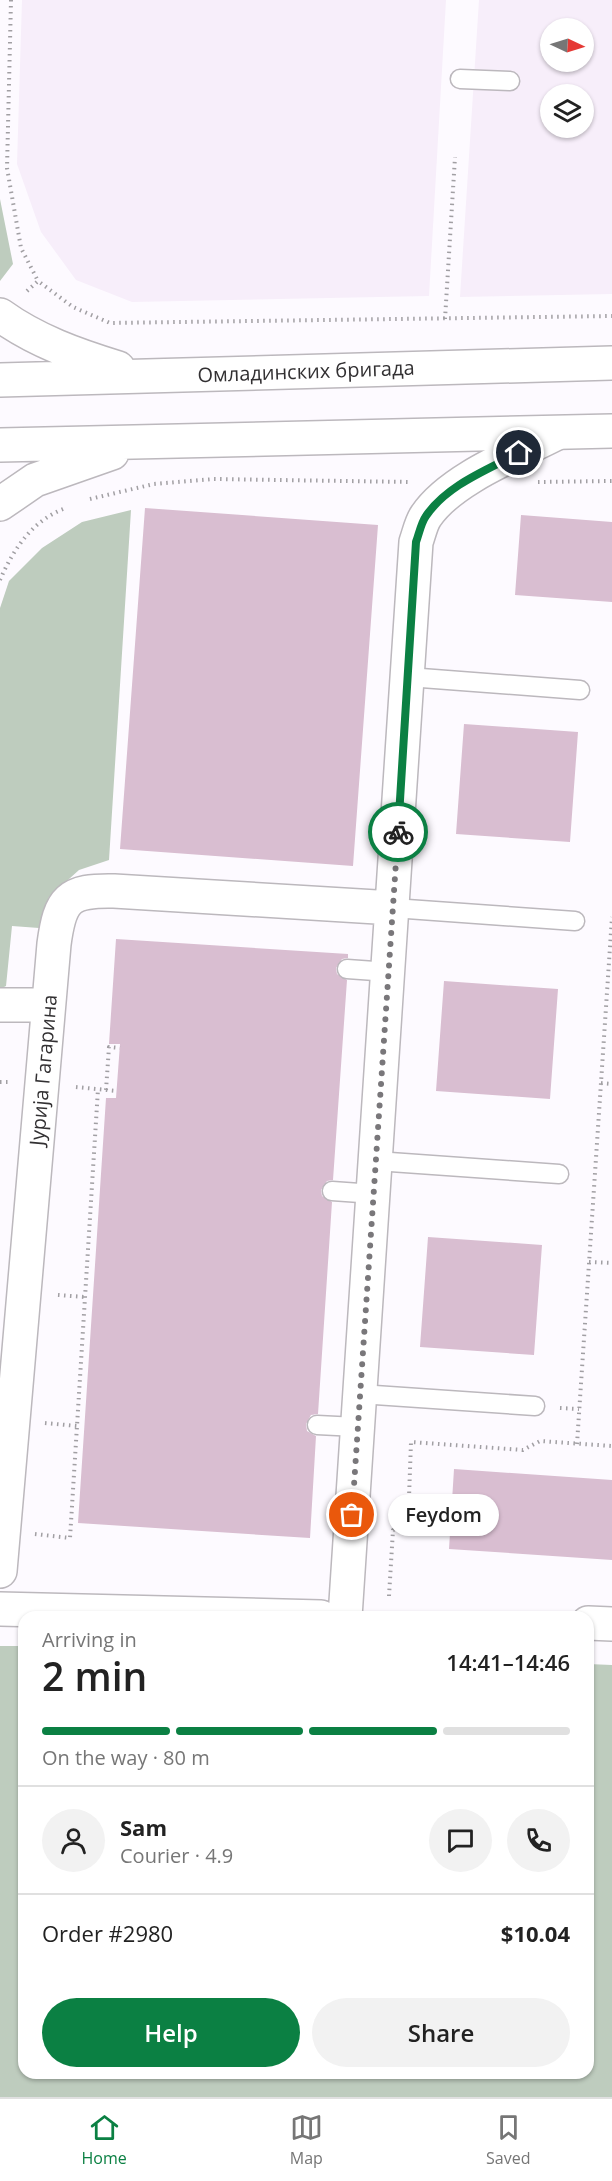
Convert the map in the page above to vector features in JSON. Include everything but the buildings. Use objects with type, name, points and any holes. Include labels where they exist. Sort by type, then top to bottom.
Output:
[{"type":"street","points":[[1,315],[35,337],[73,354],[143,376]]},
{"type":"street","name":"Омладинских бригада","points":[[0,380],[612,363]]},
{"type":"street","points":[[0,445],[612,431]]},
{"type":"street","points":[[345,1611],[416,542],[424,518],[437,502],[464,482],[555,434]]},
{"type":"street","points":[[0,504],[35,480],[144,443]]},
{"type":"street","name":"Јурија Гагарина","points":[[0,1571],[48,1005],[57,922],[64,903],[75,894],[114,891],[393,908]]},
{"type":"street","points":[[0,1005],[48,1005]]},
{"type":"street","points":[[0,1609],[80,1611]]},
{"type":"street","points":[[594,1623],[612,1624]]},
{"type":"lane","points":[[460,79],[510,81]]},
{"type":"lane","points":[[408,677],[580,690]]},
{"type":"lane","points":[[393,908],[575,921]]},
{"type":"lane","points":[[347,969],[389,972]]},
{"type":"lane","points":[[376,1161],[560,1174]]},
{"type":"lane","points":[[332,1191],[374,1194]]},
{"type":"lane","points":[[360,1394],[535,1406]]},
{"type":"lane","points":[[317,1425],[357,1427]]},
{"type":"path","points":[[11,0],[7,168],[21,248],[38,280],[73,307],[110,323],[612,316]]},
{"type":"path","points":[[445,320],[455,157]]},
{"type":"path","points":[[1,315],[38,280]]},
{"type":"path","points":[[83,501],[154,484],[214,479],[464,482]]},
{"type":"path","points":[[532,482],[612,481]]},
{"type":"path","points":[[0,580],[20,542],[36,525],[67,508]]},
{"type":"path","points":[[577,1444],[612,918]]},
{"type":"path","points":[[106,1090],[109,1047],[120,1048]]},
{"type":"path","points":[[601,1083],[612,1084]]},
{"type":"path","points":[[70,1538],[98,1089]]},
{"type":"path","points":[[589,1262],[612,1263]]},
{"type":"path","points":[[389,1596],[393,1530],[408,1525],[411,1442],[523,1450],[540,1441],[612,1446]]},
{"type":"shaded area","points":[[22,0],[446,0],[429,296],[132,302],[76,280],[41,232],[17,164]]},
{"type":"shaded area","points":[[479,0],[612,0],[612,294],[460,297]]},
{"type":"green space","points":[[0,199],[13,264],[0,281]]},
{"type":"green space","points":[[131,510],[109,860],[79,870],[49,897],[39,928],[12,926],[6,986],[0,989],[0,608],[9,581],[42,548],[82,522]]},
{"type":"green space","points":[[0,1646],[18,1646],[18,2079],[594,2079],[594,1664],[612,1665],[612,2097],[0,2097]]},
{"type":"way so far","points":[[352,1515],[398,832]]},
{"type":"place","name":"Feydom","points":[[352,1515]]},
{"type":"route","points":[[398,832],[416,542],[424,518],[437,502],[464,482],[519,453]]}]
